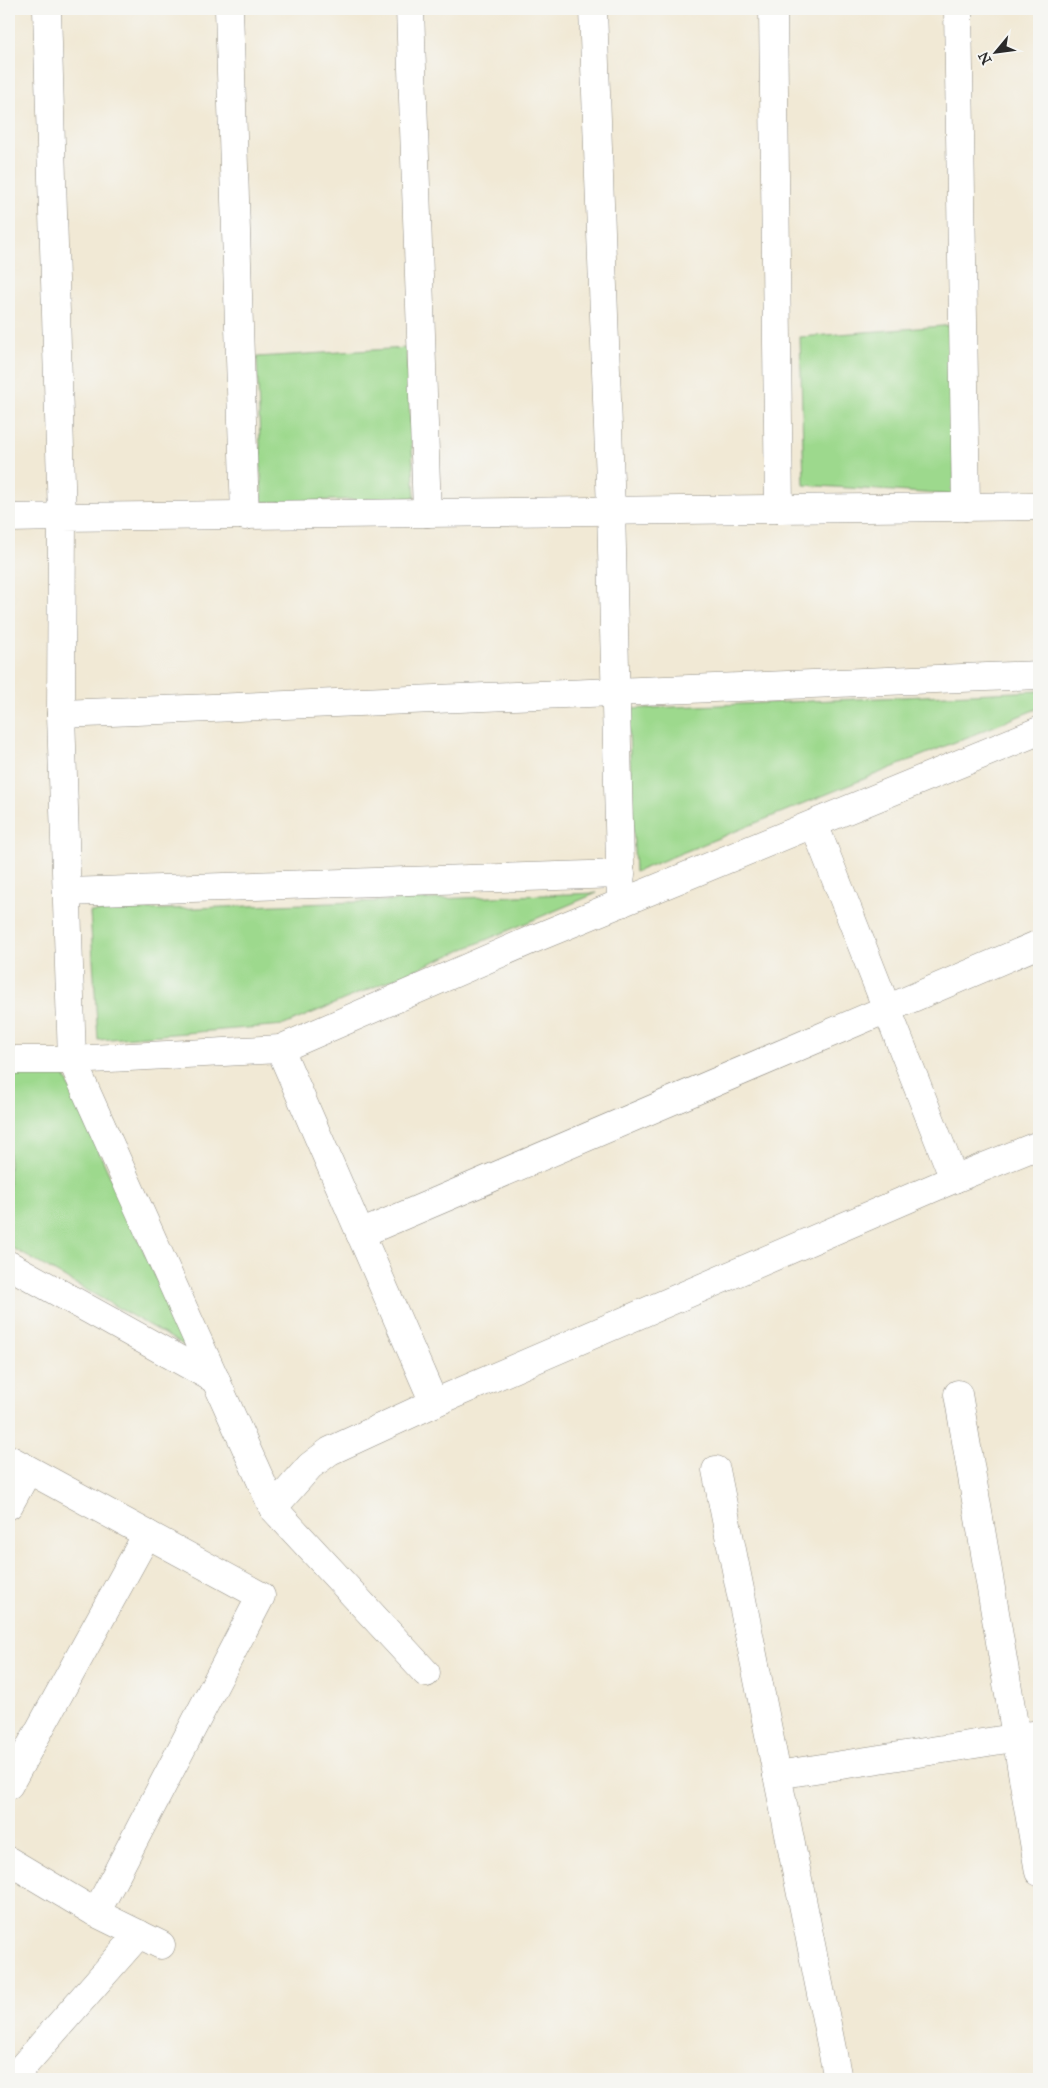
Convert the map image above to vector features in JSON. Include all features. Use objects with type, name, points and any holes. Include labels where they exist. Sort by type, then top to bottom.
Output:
[{"type":"street","points":[[47,9],[62,516],[61,714],[72,1060],[273,1508],[426,1673]]},
{"type":"street","points":[[229,9],[245,516]]},
{"type":"street","points":[[410,9],[427,513]]},
{"type":"street","points":[[593,9],[611,510],[621,903]]},
{"type":"street","points":[[773,9],[779,509]]},
{"type":"street","points":[[958,9],[966,507]]},
{"type":"street","points":[[9,518],[1039,506]]},
{"type":"street","points":[[61,714],[1039,675]]},
{"type":"street","points":[[9,1060],[72,1060],[280,1049],[621,903],[1039,731]]},
{"type":"street","points":[[814,824],[954,1179]]},
{"type":"street","points":[[67,892],[621,874]]},
{"type":"street","points":[[360,1234],[1039,944]]},
{"type":"street","points":[[280,1049],[434,1403]]},
{"type":"street","points":[[273,1508],[310,1466],[330,1451],[434,1403],[954,1179],[1039,1145]]},
{"type":"street","points":[[9,1265],[216,1380]]},
{"type":"street","points":[[958,1394],[1028,1735],[1039,1872]]},
{"type":"street","points":[[9,1505],[18,1465],[260,1596],[96,1912]]},
{"type":"street","points":[[716,1470],[838,2079]]},
{"type":"street","points":[[9,1785],[147,1534]]},
{"type":"street","points":[[777,1775],[1028,1735]]},
{"type":"street","points":[[9,1861],[96,1912],[150,1940],[12,2079]]},
{"type":"green space","points":[[956,325],[954,495],[804,485],[800,337]]},
{"type":"green space","points":[[406,348],[415,498],[262,502],[257,357]]},
{"type":"green space","points":[[1039,691],[1039,708],[635,872],[628,709]]},
{"type":"green space","points":[[597,893],[284,1025],[98,1040],[90,912]]},
{"type":"green space","points":[[62,1070],[187,1347],[9,1246],[9,1071]]}]
